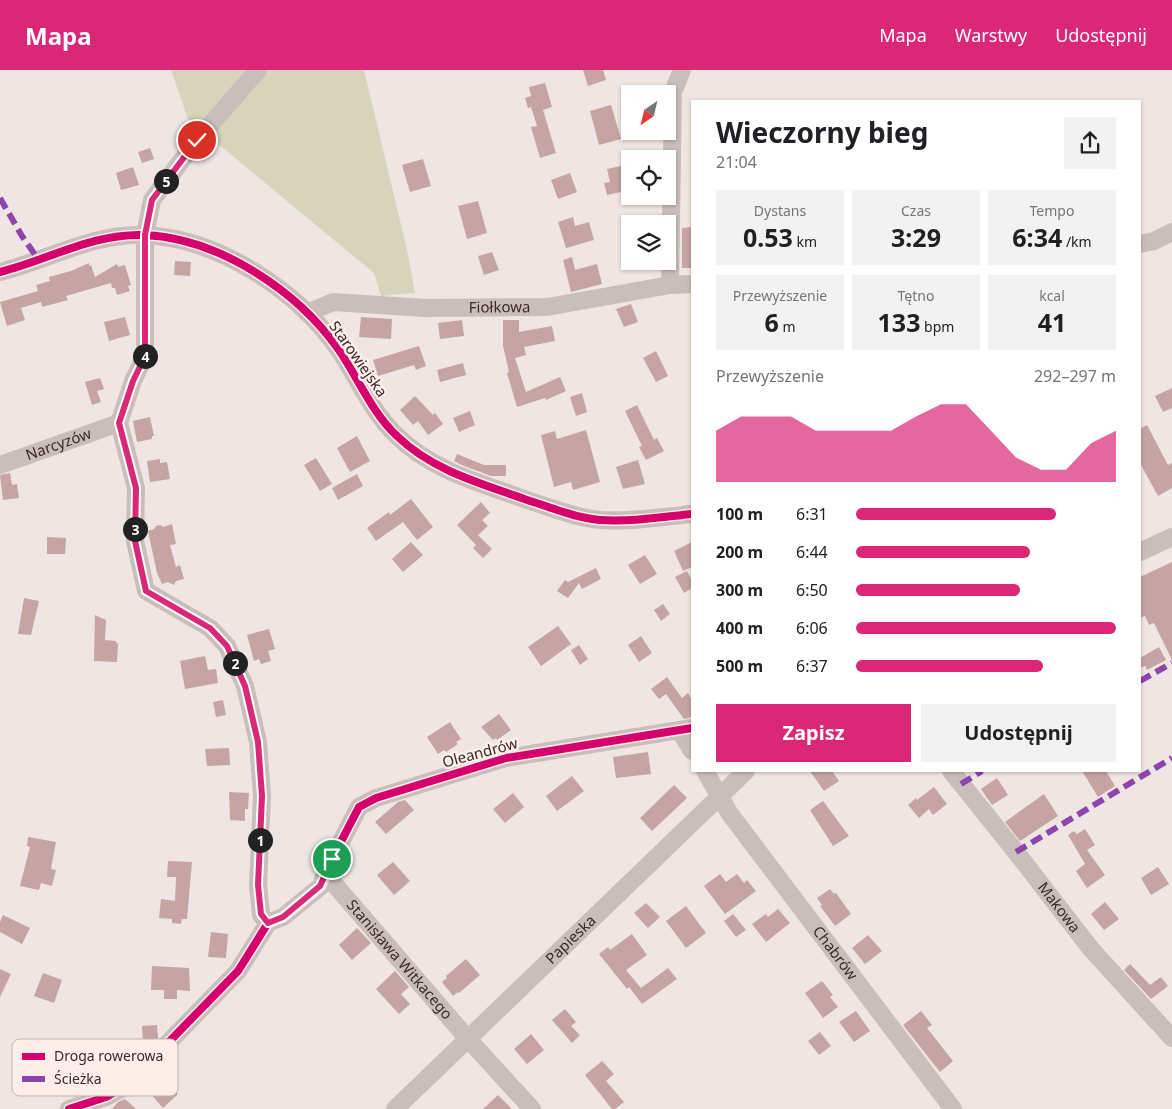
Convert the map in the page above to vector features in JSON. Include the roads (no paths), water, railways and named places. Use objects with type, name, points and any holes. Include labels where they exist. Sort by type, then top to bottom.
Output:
[{"type":"street","points":[[258,70],[197,140],[152,200],[145,235],[145,356],[133,381],[119,423],[136,488],[135,541],[146,591],[210,628],[227,646],[245,686],[258,742],[262,796],[258,885],[261,914],[268,923]]},
{"type":"street","points":[[670,285],[673,92],[682,70]]},
{"type":"street","points":[[1147,242],[1172,232]]},
{"type":"street","name":"Starowiejska","points":[[0,272],[16,268],[57,252],[107,238],[145,235],[169,237],[188,242],[225,257],[262,277],[295,301],[338,349],[384,421],[398,436],[420,454],[448,471],[470,481],[574,515],[598,520],[691,514]]},
{"type":"street","name":"Fiołkowa","points":[[307,313],[333,302],[425,308],[547,306],[670,285],[691,284]]},
{"type":"street","name":"Narcyzów","points":[[0,466],[58,443],[119,423]]},
{"type":"street","points":[[1141,552],[1172,537]]},
{"type":"street","name":"Oleandrów","points":[[323,879],[359,806],[376,798],[506,758],[686,730],[691,748]]},
{"type":"street","points":[[706,772],[720,796]]},
{"type":"street","name":"Papieska","points":[[395,1109],[745,772]]},
{"type":"street","name":"Makowa","points":[[952,772],[1091,949],[1172,1038]]},
{"type":"street","name":"Chabrów","points":[[720,796],[730,814],[953,1109]]},
{"type":"street","points":[[172,1039],[238,971],[268,923],[283,917],[320,886],[323,879]]},
{"type":"street","name":"Stanisława Witkacego","points":[[323,879],[335,885],[468,1039],[532,1109]]},
{"type":"street","points":[[69,1109],[108,1096]]}]
